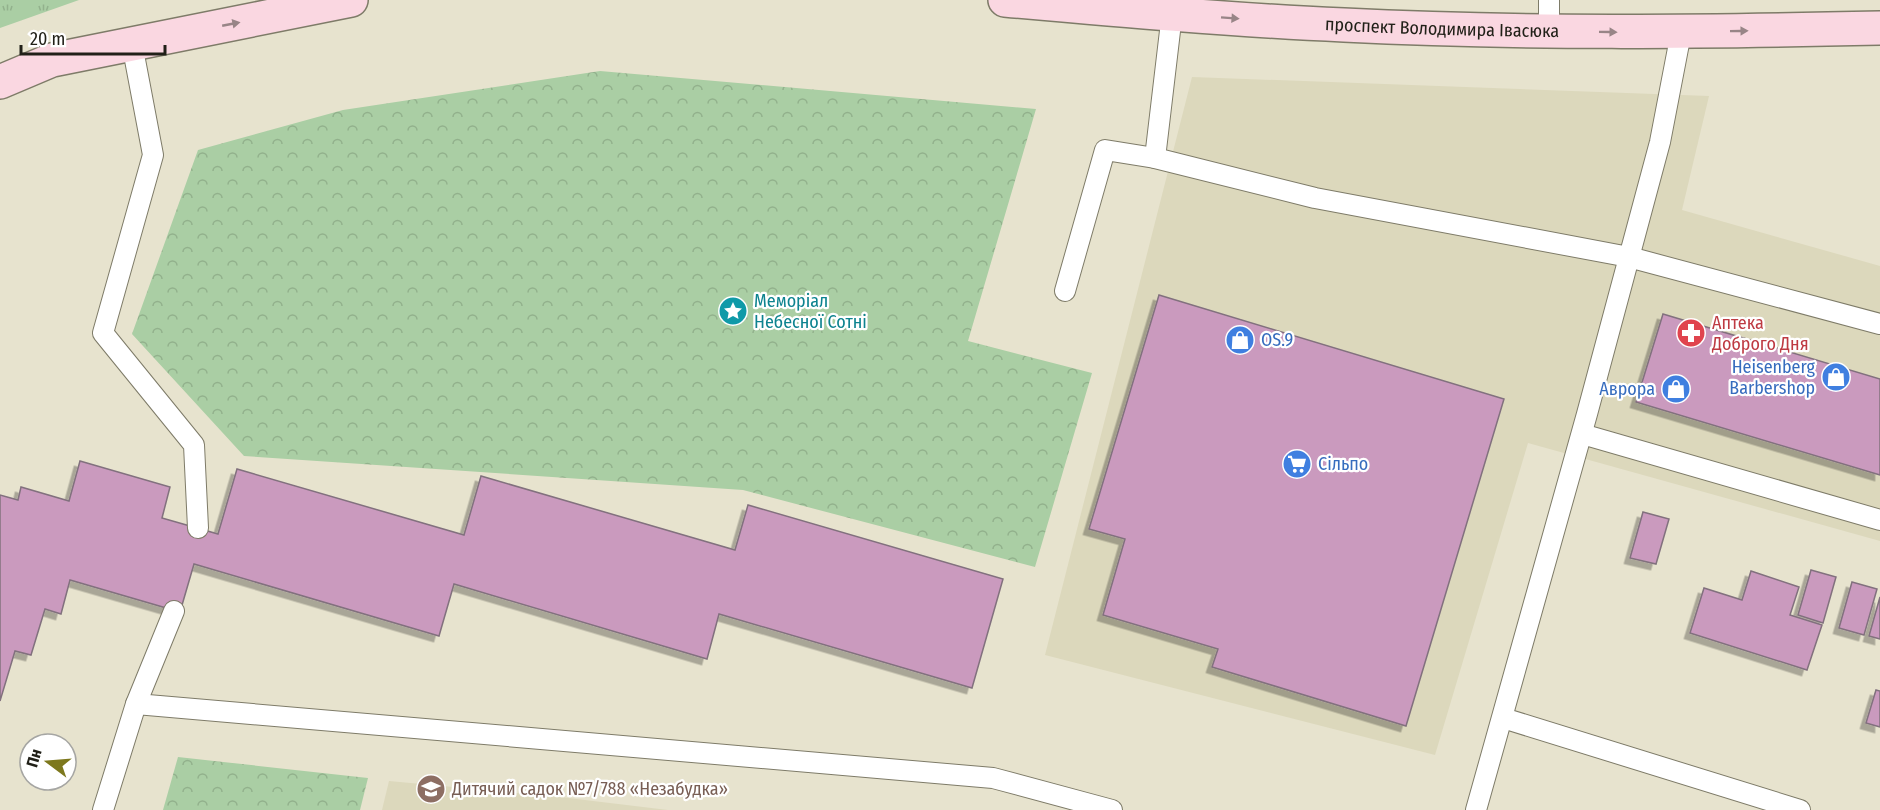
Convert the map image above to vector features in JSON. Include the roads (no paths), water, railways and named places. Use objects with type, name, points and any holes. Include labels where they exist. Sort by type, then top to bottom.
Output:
[{"type":"main road","points":[[0,82],[52,60],[351,0]]},
{"type":"main road","name":"проспект Володимира Івасюка","points":[[1005,0],[1344,25],[1549,16],[1681,33],[1880,28]]},
{"type":"lane","points":[[1155,158],[1172,14]]},
{"type":"lane","points":[[1476,810],[1660,142],[1681,33]]},
{"type":"lane","points":[[132,44],[153,155],[103,333],[194,445],[198,528]]},
{"type":"lane","points":[[1065,291],[1105,150],[1155,158],[1315,198],[1629,257],[1880,324]]},
{"type":"lane","points":[[1581,434],[1880,520]]},
{"type":"lane","points":[[103,810],[136,704],[174,610]]},
{"type":"lane","points":[[136,704],[993,778],[1112,810]]},
{"type":"lane","points":[[1503,718],[1800,810]]},
{"type":"place","name":"Меморіал Небесної Сотні","points":[[733,311]]},
{"type":"place","name":"Аптека Доброго Дня","points":[[1691,333]]},
{"type":"place","name":"OS.9","points":[[1240,340]]},
{"type":"place","name":"Heisenberg Barbershop","points":[[1836,377]]},
{"type":"place","name":"Аврора","points":[[1676,389]]},
{"type":"place","name":"Сільпо","points":[[1297,464]]},
{"type":"place","name":"Дитячий садок №7/788 «Незабудка»","points":[[431,789]]}]
